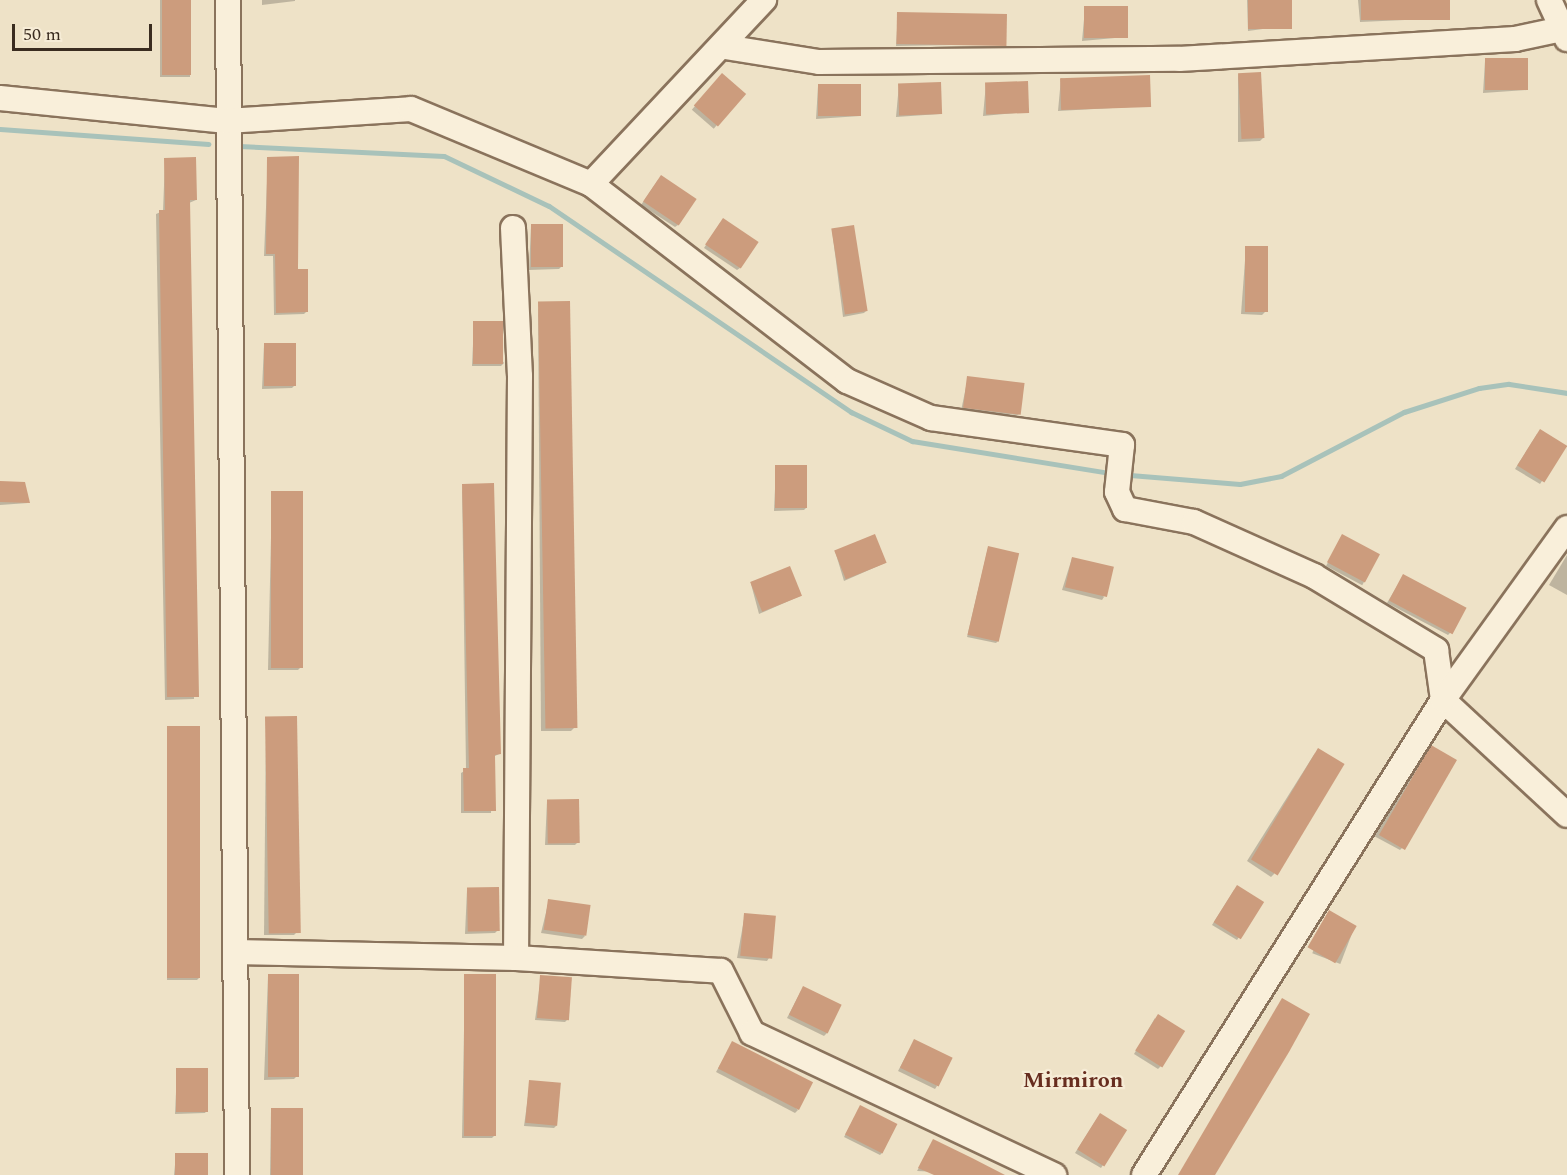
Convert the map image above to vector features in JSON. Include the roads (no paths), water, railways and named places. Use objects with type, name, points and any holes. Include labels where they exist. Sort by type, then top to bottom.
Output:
[{"type":"street","points":[[228,0],[226,121],[237,1175]]},
{"type":"street","points":[[591,184],[725,47],[764,0]]},
{"type":"street","points":[[725,47],[819,62],[1179,59],[1565,34],[1549,0]]},
{"type":"street","points":[[0,98],[226,121],[411,109],[591,184],[847,381],[931,418],[1122,445],[1118,492],[1125,509],[1194,522],[1334,588],[1436,650],[1443,700],[1567,815]]},
{"type":"street","points":[[513,228],[520,376],[516,958]]},
{"type":"street","points":[[1144,1175],[1443,700],[1567,528]]},
{"type":"street","points":[[235,952],[516,958],[721,971],[752,1033],[1054,1175]]},
{"type":"waterway","points":[[0,129],[208,144]]},
{"type":"waterway","points":[[239,146],[444,156],[549,206],[851,412],[912,441],[1110,473]]},
{"type":"waterway","points":[[1130,475],[1240,484],[1281,476],[1404,412],[1479,388],[1509,384],[1567,393]]},
{"type":"district","name":"Mirmiron","points":[[1073,1081]]}]
